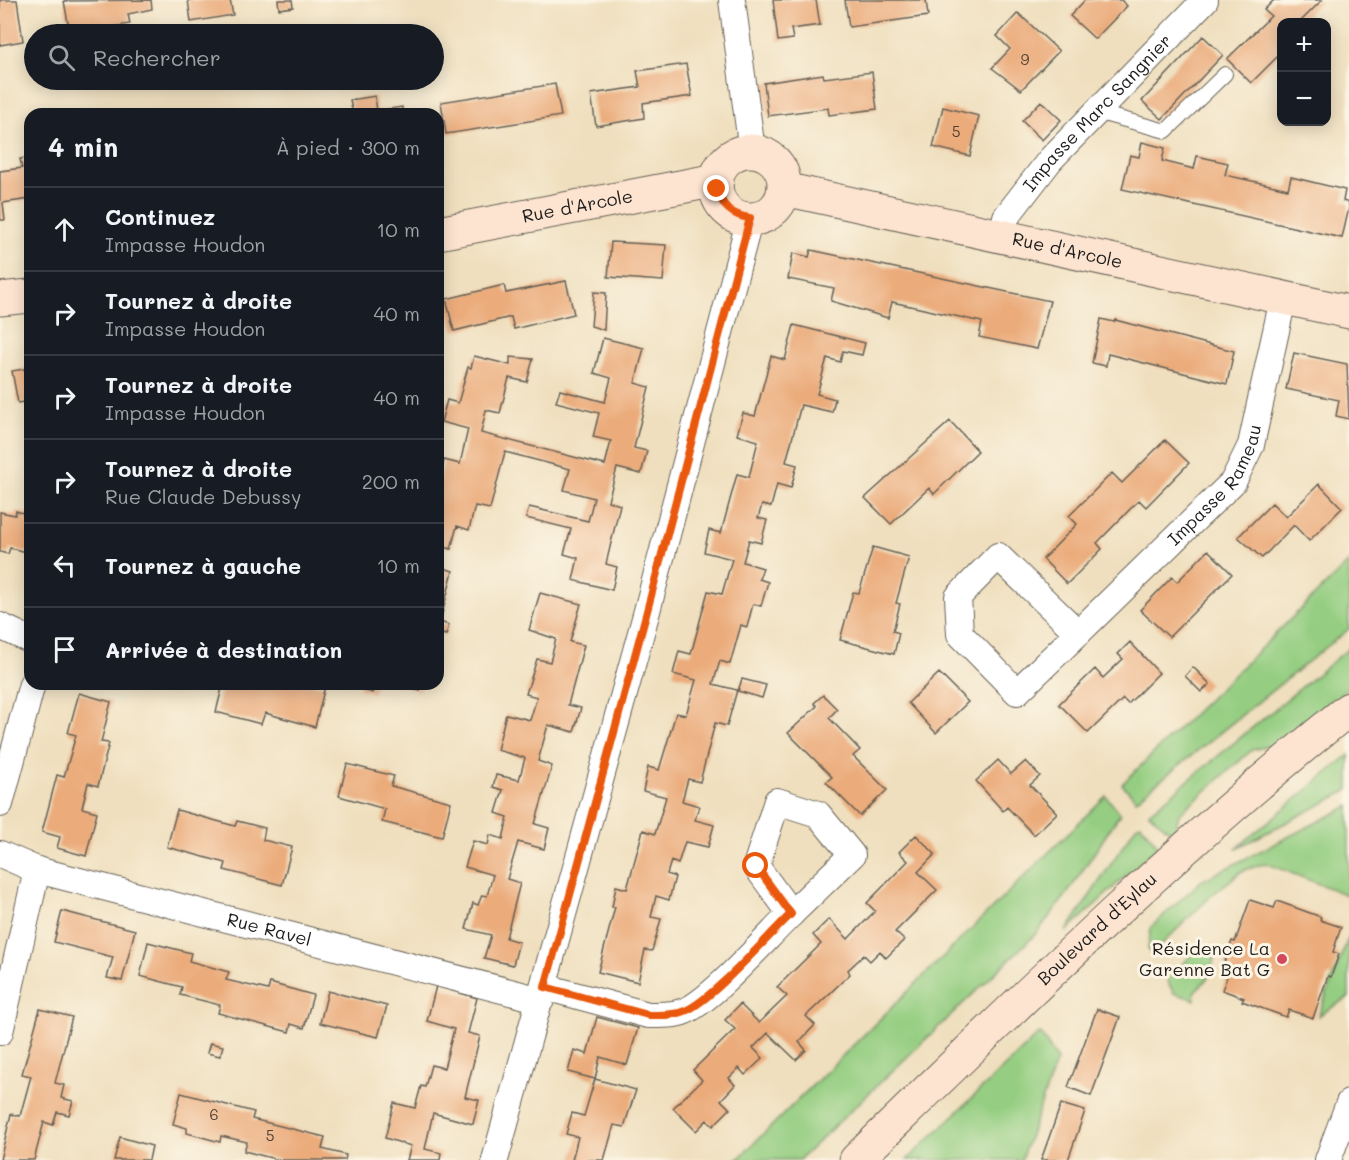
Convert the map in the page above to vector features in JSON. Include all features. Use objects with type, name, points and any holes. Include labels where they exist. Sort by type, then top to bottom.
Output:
[{"type":"main road","points":[[752,151],[772,159],[783,178],[784,189],[776,206],[760,217],[750,218],[741,217],[724,207],[719,199],[717,180],[725,162],[733,155],[752,151]]},
{"type":"main road","name":"Rue d'Arcole","points":[[444,232],[717,180]]},
{"type":"main road","name":"Rue d'Arcole","points":[[784,189],[1349,312]]},
{"type":"main road","points":[[0,299],[24,297]]},
{"type":"main road","name":"Boulevard d'Eylau","points":[[856,1160],[1176,854],[1269,773],[1349,709]]},
{"type":"street","points":[[732,0],[752,151]]},
{"type":"street","name":"Impasse Marc Sangnier","points":[[1002,236],[1006,218],[1044,167],[1205,0]]},
{"type":"street","points":[[495,1160],[647,611],[750,218]]},
{"type":"street","name":"Impasse Rameau","points":[[1078,633],[998,556],[958,597],[960,634],[1017,692],[1078,633],[1233,482],[1251,445],[1283,299]]},
{"type":"street","points":[[0,626],[24,637]]},
{"type":"street","points":[[0,804],[30,690]]},
{"type":"street","name":"Rue Ravel","points":[[0,854],[37,870],[543,993],[648,1015],[665,1016],[686,1011],[704,999],[791,914]]},
{"type":"street","points":[[0,1032],[37,870]]},
{"type":"street","points":[[1328,1160],[1349,1103]]},
{"type":"lane","points":[[1096,112],[1166,131],[1225,74]]},
{"type":"green space","points":[[1349,562],[1349,629],[1136,800],[1122,784]]},
{"type":"green space","points":[[1349,648],[1349,687],[1278,744],[1252,750],[1179,814],[1174,835],[1149,813]]},
{"type":"green space","points":[[1349,755],[1349,790],[1235,849]]},
{"type":"green space","points":[[1106,796],[1120,814],[1067,894],[1036,934],[799,1160],[737,1160]]},
{"type":"green space","points":[[1349,806],[1349,896],[1266,863],[1242,871],[1211,896],[1152,954],[1148,949],[1151,927],[1201,881]]},
{"type":"green space","points":[[1141,824],[1158,846],[1066,932],[1136,826]]},
{"type":"green space","points":[[1349,936],[1349,997],[1318,1016]]},
{"type":"green space","points":[[1199,947],[1215,956],[1208,978],[1194,992],[1195,1000],[1174,993],[1167,981]]},
{"type":"green space","points":[[1040,1033],[1057,1060],[1021,1160],[907,1160]]},
{"type":"building","points":[[0,0],[17,0],[23,41],[0,45]]},
{"type":"building","points":[[151,0],[152,9],[128,14],[130,24],[68,24],[64,1]]},
{"type":"building","points":[[188,0],[230,0],[233,15],[191,22]]},
{"type":"building","points":[[278,0],[292,0],[293,7],[279,9]]},
{"type":"building","points":[[773,0],[816,0],[820,25],[791,29],[793,39],[778,41]]},
{"type":"building","points":[[845,0],[926,0],[928,16],[849,27]]},
{"type":"building","points":[[1085,0],[1121,0],[1127,6],[1095,39],[1070,16]]},
{"type":"building","points":[[1274,0],[1322,0],[1304,18],[1277,18],[1277,57],[1251,83],[1227,59],[1271,16],[1264,10]]},
{"type":"building","points":[[1018,13],[1059,51],[1021,90],[992,68],[1010,49],[997,36]]},
{"type":"building","points":[[1203,36],[1223,55],[1162,119],[1142,101]]},
{"type":"building","points":[[686,64],[692,96],[643,103],[644,118],[596,126],[591,94],[640,87],[637,71]]},
{"type":"building","points":[[872,72],[877,109],[829,115],[828,108],[768,116],[764,83],[823,74],[824,78]]},
{"type":"building","points":[[555,84],[561,116],[446,134],[444,108],[442,108],[441,102]]},
{"type":"building","points":[[375,96],[377,108],[352,108],[350,100]]},
{"type":"building","points":[[1041,101],[1061,120],[1042,140],[1022,121]]},
{"type":"building","points":[[943,107],[979,116],[970,156],[933,147]]},
{"type":"building","points":[[1142,142],[1165,148],[1162,161],[1194,169],[1197,156],[1228,163],[1225,175],[1288,189],[1291,177],[1345,190],[1343,201],[1349,203],[1349,208],[1342,238],[1122,189],[1130,155],[1139,157]]},
{"type":"building","points":[[24,158],[24,200],[3,203],[5,220],[0,220],[0,171],[22,168],[20,159]]},
{"type":"building","points":[[611,242],[666,245],[663,281],[608,277]]},
{"type":"building","points":[[811,250],[1050,301],[1037,349],[979,337],[982,322],[892,302],[888,318],[831,301],[834,288],[788,279],[793,253],[809,257]]},
{"type":"building","points":[[566,281],[574,314],[514,329],[511,317],[454,331],[446,299],[504,285],[506,293]]},
{"type":"building","points":[[594,292],[606,293],[604,330],[591,326]]},
{"type":"building","points":[[1101,319],[1114,322],[1115,320],[1234,351],[1227,384],[1108,354],[1106,366],[1092,363]]},
{"type":"building","points":[[794,325],[865,343],[862,355],[843,351],[840,362],[827,358],[817,394],[835,399],[832,412],[801,405],[786,462],[797,465],[791,488],[777,484],[771,507],[762,505],[758,518],[767,520],[761,543],[749,540],[743,562],[763,568],[759,579],[768,582],[761,606],[753,604],[747,627],[741,625],[730,664],[720,661],[713,684],[737,690],[727,726],[715,723],[700,782],[688,779],[682,801],[699,806],[695,820],[714,825],[708,847],[685,842],[678,864],[671,861],[667,874],[675,877],[669,900],[656,896],[651,917],[661,919],[652,951],[645,950],[638,982],[598,972],[615,907],[612,907],[616,886],[627,889],[643,830],[655,834],[666,797],[643,791],[648,767],[659,770],[676,713],[686,715],[696,680],[673,674],[679,651],[691,654],[708,591],[722,594],[732,559],[704,552],[709,530],[721,533],[737,474],[749,477],[758,441],[737,435],[743,413],[755,416],[771,356],[785,360]]},
{"type":"building","points":[[603,338],[644,348],[635,383],[649,387],[634,448],[647,451],[641,474],[617,468],[608,501],[620,505],[606,564],[617,567],[612,590],[573,580],[578,558],[564,554],[571,529],[526,518],[529,507],[588,521],[594,498],[564,490],[570,469],[505,452],[490,509],[475,506],[469,530],[457,526],[451,549],[444,547],[444,460],[460,464],[468,429],[444,423],[444,411],[447,400],[458,403],[468,367],[471,368],[474,356],[510,365],[510,357],[533,359],[527,382],[509,378],[500,413],[486,410],[481,433],[605,465],[611,441],[593,437],[599,413],[556,402],[560,390],[605,402],[611,378],[594,373]]},
{"type":"building","points":[[1294,353],[1347,364],[1349,419],[1336,416],[1339,400],[1286,389]]},
{"type":"building","points":[[24,369],[24,402],[18,403],[12,371]]},
{"type":"building","points":[[950,421],[978,451],[934,494],[929,488],[891,524],[865,498]]},
{"type":"building","points":[[1165,440],[1189,463],[1146,507],[1139,500],[1097,543],[1102,549],[1067,584],[1043,559],[1077,524],[1069,516],[1112,473],[1122,483]]},
{"type":"building","points":[[1319,484],[1342,508],[1309,541],[1294,525],[1262,558],[1238,537],[1272,503],[1286,517]]},
{"type":"building","points":[[16,511],[24,513],[24,552],[10,548],[8,554],[0,552],[0,512],[15,515]]},
{"type":"building","points":[[873,547],[909,557],[896,603],[900,604],[893,631],[899,633],[894,654],[840,640],[853,592],[859,593]]},
{"type":"building","points":[[1208,550],[1232,574],[1169,637],[1140,610],[1172,577],[1177,582]]},
{"type":"building","points":[[444,568],[453,571],[444,606]]},
{"type":"building","points":[[540,593],[581,604],[570,642],[584,645],[568,705],[581,708],[574,732],[548,725],[538,761],[552,766],[535,824],[549,828],[544,849],[518,842],[507,879],[520,883],[506,938],[519,942],[513,965],[484,958],[491,935],[466,929],[473,903],[478,905],[482,895],[487,896],[493,875],[465,867],[473,841],[488,845],[490,835],[503,839],[508,817],[496,813],[503,790],[493,787],[496,775],[519,780],[525,758],[497,750],[506,714],[530,720],[537,697],[526,694],[537,659],[550,662],[556,639],[529,630]]},
{"type":"building","points":[[444,623],[449,625],[446,635],[444,634]]},
{"type":"building","points":[[1130,642],[1159,673],[1128,704],[1123,699],[1088,733],[1059,704],[1095,669],[1103,678],[1123,659],[1118,654]]},
{"type":"building","points":[[1193,667],[1210,684],[1201,692],[1185,676]]},
{"type":"building","points":[[939,673],[968,702],[936,733],[908,703]]},
{"type":"building","points":[[742,679],[766,685],[762,698],[738,691]]},
{"type":"building","points":[[222,690],[324,690],[315,727],[265,713],[261,724],[216,712]]},
{"type":"building","points":[[79,693],[111,702],[101,742],[109,743],[98,786],[88,783],[82,808],[97,812],[86,856],[57,848],[60,837],[42,832],[57,775],[64,777],[76,735],[68,733]]},
{"type":"building","points":[[823,695],[837,709],[829,718],[860,750],[853,756],[887,790],[860,816],[826,782],[832,777],[788,733],[817,706],[814,703]]},
{"type":"building","points":[[998,760],[1011,774],[1026,761],[1040,776],[1030,785],[1057,813],[1034,835],[1007,807],[1003,811],[976,781]]},
{"type":"building","points":[[347,764],[394,776],[391,786],[451,802],[442,837],[382,822],[385,809],[339,796]]},
{"type":"building","points":[[177,810],[235,826],[237,821],[265,828],[263,840],[292,847],[282,885],[224,870],[226,863],[167,847]]},
{"type":"building","points":[[916,835],[935,854],[918,872],[937,890],[895,932],[904,940],[886,958],[880,951],[870,961],[864,955],[848,970],[850,974],[806,1016],[815,1025],[799,1042],[806,1050],[796,1060],[768,1033],[753,1048],[763,1058],[745,1075],[739,1068],[729,1078],[735,1085],[721,1100],[730,1109],[713,1126],[707,1120],[696,1131],[673,1108],[702,1080],[693,1070],[735,1029],[725,1020],[740,1004],[759,1023],[787,996],[777,987],[821,944],[813,935],[829,919],[848,939],[875,911],[867,903],[908,861],[899,852]]},
{"type":"building","name":"Résidence La Garenne Bat G","points":[[1250,900],[1274,908],[1277,901],[1341,927],[1333,952],[1339,954],[1331,977],[1328,976],[1313,1018],[1289,1010],[1286,1017],[1242,1001],[1244,998],[1222,990],[1231,966],[1224,964],[1232,941],[1235,942]]},
{"type":"building","points":[[62,911],[135,930],[122,981],[107,978],[113,957],[54,942]]},
{"type":"building","points":[[148,942],[191,953],[189,961],[229,972],[226,980],[268,990],[270,983],[313,995],[304,1028],[291,1024],[289,1032],[218,1013],[220,1005],[180,995],[182,987],[140,976]]},
{"type":"building","points":[[436,986],[477,998],[468,1033],[480,1036],[465,1097],[479,1100],[473,1124],[433,1113],[425,1149],[441,1153],[440,1160],[407,1160],[411,1146],[385,1138],[394,1103],[415,1108],[421,1086],[425,1087],[431,1065],[444,1068],[454,1029],[427,1021]]},
{"type":"building","points":[[328,991],[387,1006],[378,1037],[320,1023]]},
{"type":"building","points":[[40,1009],[72,1017],[55,1083],[64,1085],[61,1098],[73,1101],[69,1115],[57,1112],[53,1125],[44,1122],[34,1160],[0,1160],[11,1114],[20,1116],[31,1076],[22,1074]]},
{"type":"building","points":[[1097,1009],[1120,1017],[1091,1096],[1068,1087]]},
{"type":"building","points":[[597,1017],[638,1028],[627,1065],[600,1057],[595,1079],[568,1072],[574,1050],[587,1054]]},
{"type":"building","points":[[210,1043],[223,1046],[220,1056],[207,1053]]},
{"type":"building","points":[[595,1079],[636,1090],[624,1127],[614,1125],[604,1160],[572,1160],[578,1137],[566,1134],[572,1113],[584,1116]]},
{"type":"building","points":[[181,1093],[254,1112],[252,1119],[325,1137],[322,1149],[346,1155],[345,1160],[279,1160],[244,1151],[247,1142],[221,1136],[220,1142],[187,1133],[187,1128],[173,1124]]},
{"type":"building","points":[[1061,1104],[1085,1111],[1068,1160],[1041,1160]]},
{"type":"building","points":[[120,1137],[152,1146],[149,1160],[114,1160]]},
{"type":"place","name":"Résidence La Garenne Bat G","points":[[1282,959]]},
{"type":"route","points":[[717,189],[724,207],[741,217],[750,218],[545,987],[648,1015],[665,1016],[686,1011],[704,999],[791,914],[756,866]]}]
